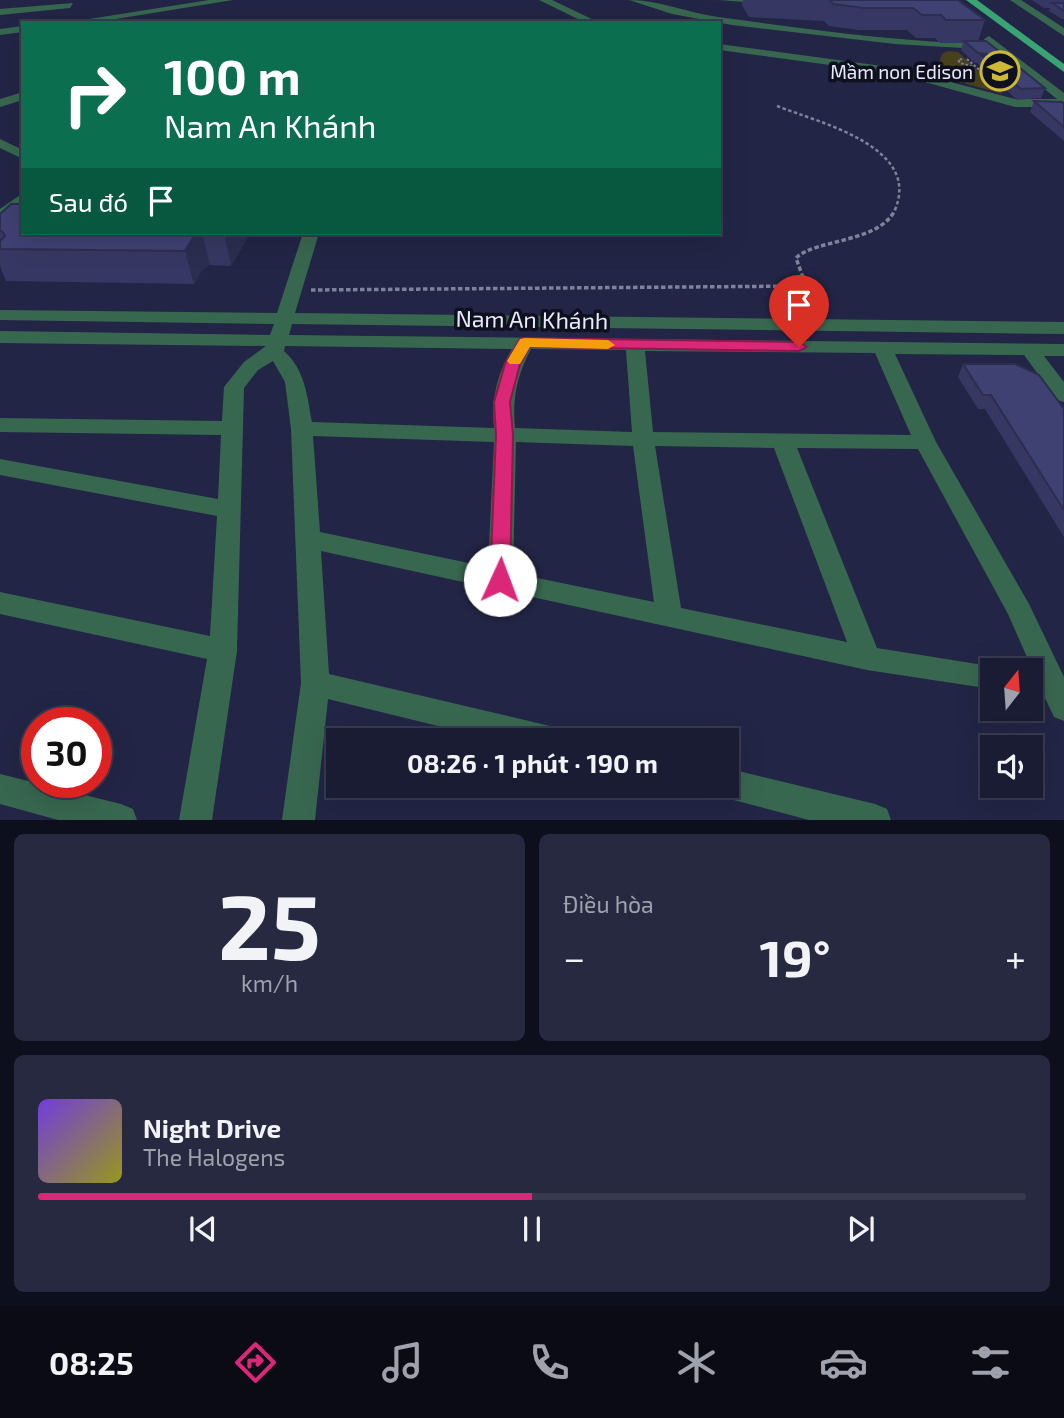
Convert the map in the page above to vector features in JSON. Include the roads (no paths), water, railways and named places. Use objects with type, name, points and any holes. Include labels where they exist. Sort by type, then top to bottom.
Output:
[{"type":"main road","points":[[971,0],[1064,69]]},
{"type":"street","points":[[134,0],[156,21]]},
{"type":"street","points":[[83,21],[228,0]]},
{"type":"street","points":[[544,0],[591,21]]},
{"type":"street","points":[[634,0],[669,10],[734,22],[953,46],[999,47]]},
{"type":"street","points":[[734,22],[725,0],[779,1]]},
{"type":"street","points":[[1015,0],[1064,33]]},
{"type":"street","points":[[0,12],[66,2],[90,20]]},
{"type":"street","points":[[0,32],[21,29]]},
{"type":"street","points":[[978,31],[1064,101]]},
{"type":"street","points":[[721,47],[897,71],[1016,103],[1064,101]]},
{"type":"street","points":[[0,103],[21,97]]},
{"type":"street","points":[[1,216],[21,199]]},
{"type":"street","points":[[1,216],[21,216]]},
{"type":"street","points":[[195,820],[223,651],[226,509],[234,387],[251,366],[275,346],[310,235]]},
{"type":"street","name":"Nam An Khánh","points":[[0,315],[1064,328]]},
{"type":"street","name":"Nam An Khánh","points":[[0,337],[275,346],[525,342],[1064,350]]},
{"type":"street","points":[[500,580],[505,435],[502,402],[513,364],[525,342]]},
{"type":"street","points":[[635,345],[643,439],[669,615]]},
{"type":"street","points":[[275,346],[287,363],[295,382],[302,429],[316,683],[298,820]]},
{"type":"street","points":[[882,348],[925,442],[1020,612],[1049,693]]},
{"type":"street","points":[[1030,350],[1064,396]]},
{"type":"street","points":[[0,425],[230,428]]},
{"type":"street","points":[[302,429],[643,439],[925,442]]},
{"type":"street","points":[[783,441],[867,658]]},
{"type":"street","points":[[0,467],[226,509]]},
{"type":"street","points":[[307,538],[867,658],[980,675]]},
{"type":"street","points":[[0,603],[223,651]]},
{"type":"street","points":[[316,683],[501,728]]},
{"type":"street","points":[[739,786],[875,820]]},
{"type":"street","points":[[0,789],[121,820]]},
{"type":"place","name":"Mầm non Edison","points":[[1000,71]]}]
